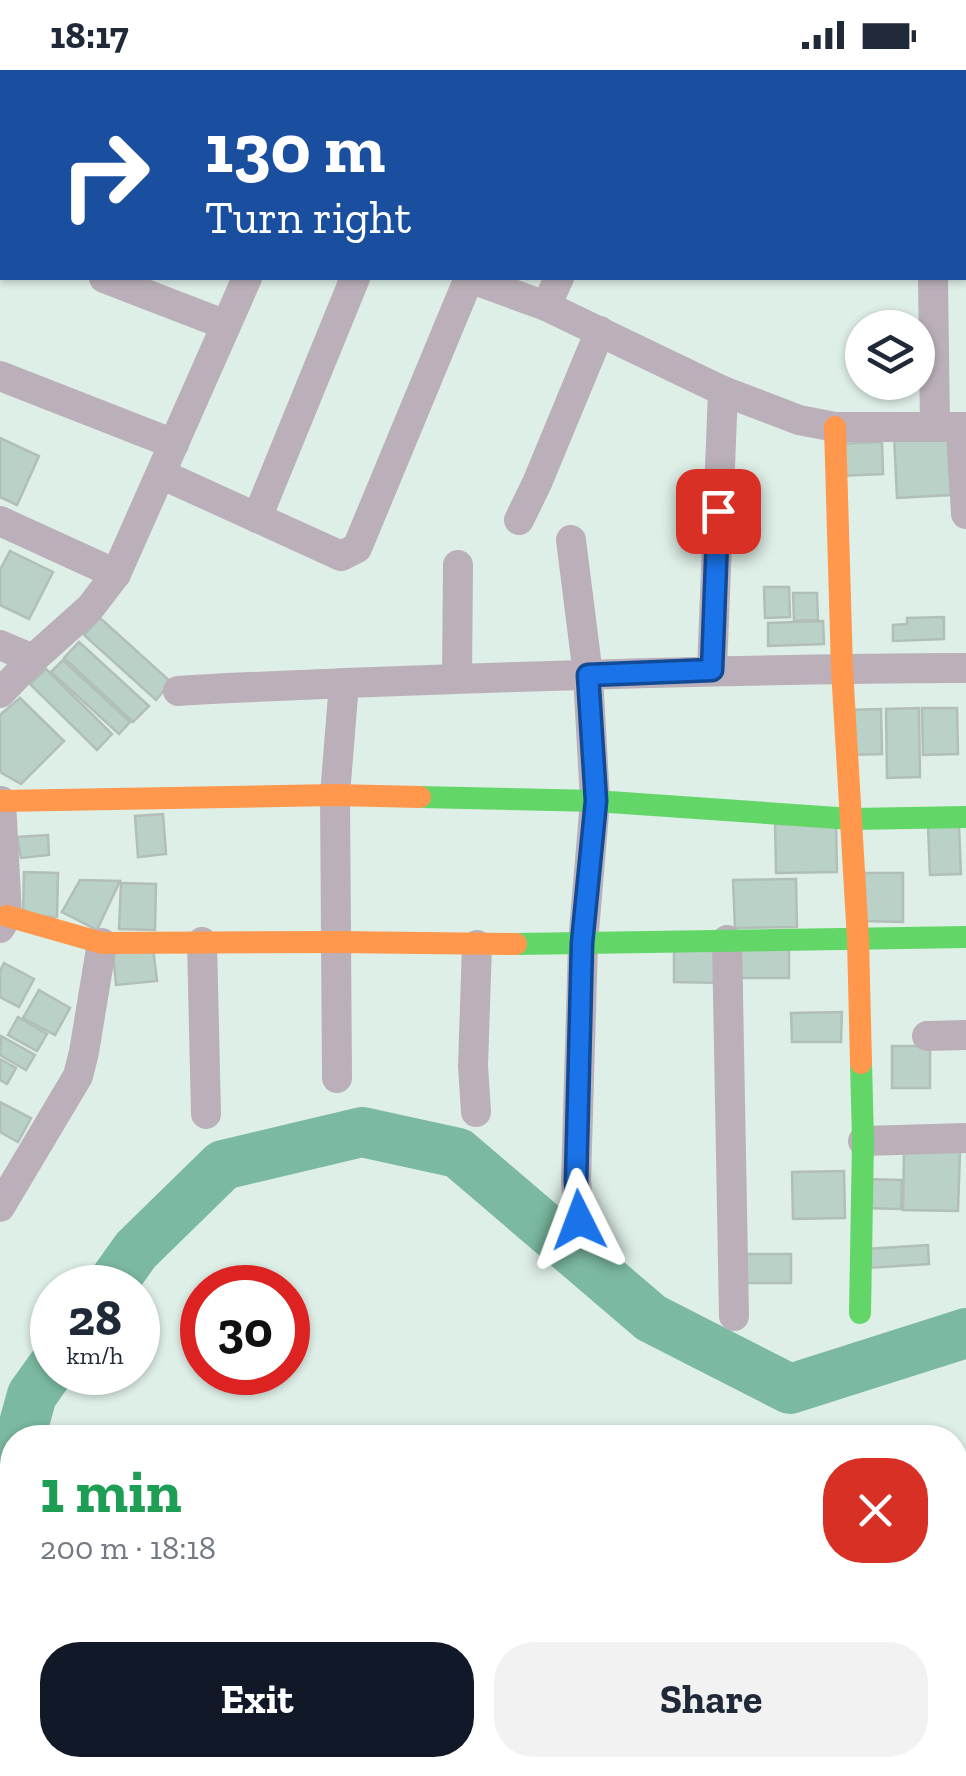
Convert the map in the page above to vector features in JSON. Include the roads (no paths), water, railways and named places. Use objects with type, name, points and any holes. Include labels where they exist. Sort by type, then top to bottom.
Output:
[{"type":"street","points":[[109,280],[226,326]]},
{"type":"street","points":[[0,693],[90,608],[116,574],[246,280]]},
{"type":"street","points":[[257,518],[354,280]]},
{"type":"street","points":[[161,474],[341,556],[357,548],[468,280]]},
{"type":"street","points":[[474,280],[546,306],[723,392],[799,420],[836,427],[954,427]]},
{"type":"street","points":[[546,306],[558,280]]},
{"type":"street","points":[[933,280],[966,514]]},
{"type":"street","points":[[519,520],[600,331]]},
{"type":"street","points":[[0,376],[174,444]]},
{"type":"street","points":[[712,670],[723,392]]},
{"type":"street","points":[[836,427],[842,669],[858,939],[863,1141],[860,1313]]},
{"type":"street","points":[[0,521],[116,574]]},
{"type":"street","points":[[571,540],[588,675],[596,801],[582,943],[576,1181],[579,1220]]},
{"type":"street","points":[[457,678],[458,565]]},
{"type":"street","points":[[0,645],[32,659]]},
{"type":"street","points":[[178,691],[712,670],[966,668]]},
{"type":"street","points":[[337,1078],[334,794],[344,684]]},
{"type":"street","points":[[966,817],[852,819],[596,801],[334,794],[1,801],[3,922],[102,943],[477,946],[966,937]]},
{"type":"street","points":[[727,940],[734,1316]]},
{"type":"street","points":[[202,942],[206,1114]]},
{"type":"street","points":[[0,1207],[78,1076],[102,943]]},
{"type":"street","points":[[476,1112],[477,946]]},
{"type":"street","points":[[927,1036],[966,1035]]},
{"type":"street","points":[[863,1141],[966,1138]]},
{"type":"waterway","points":[[125,1265],[223,1165],[362,1132],[458,1153],[651,1318],[790,1389],[966,1333]]},
{"type":"waterway","points":[[24,1425],[32,1395]]}]
